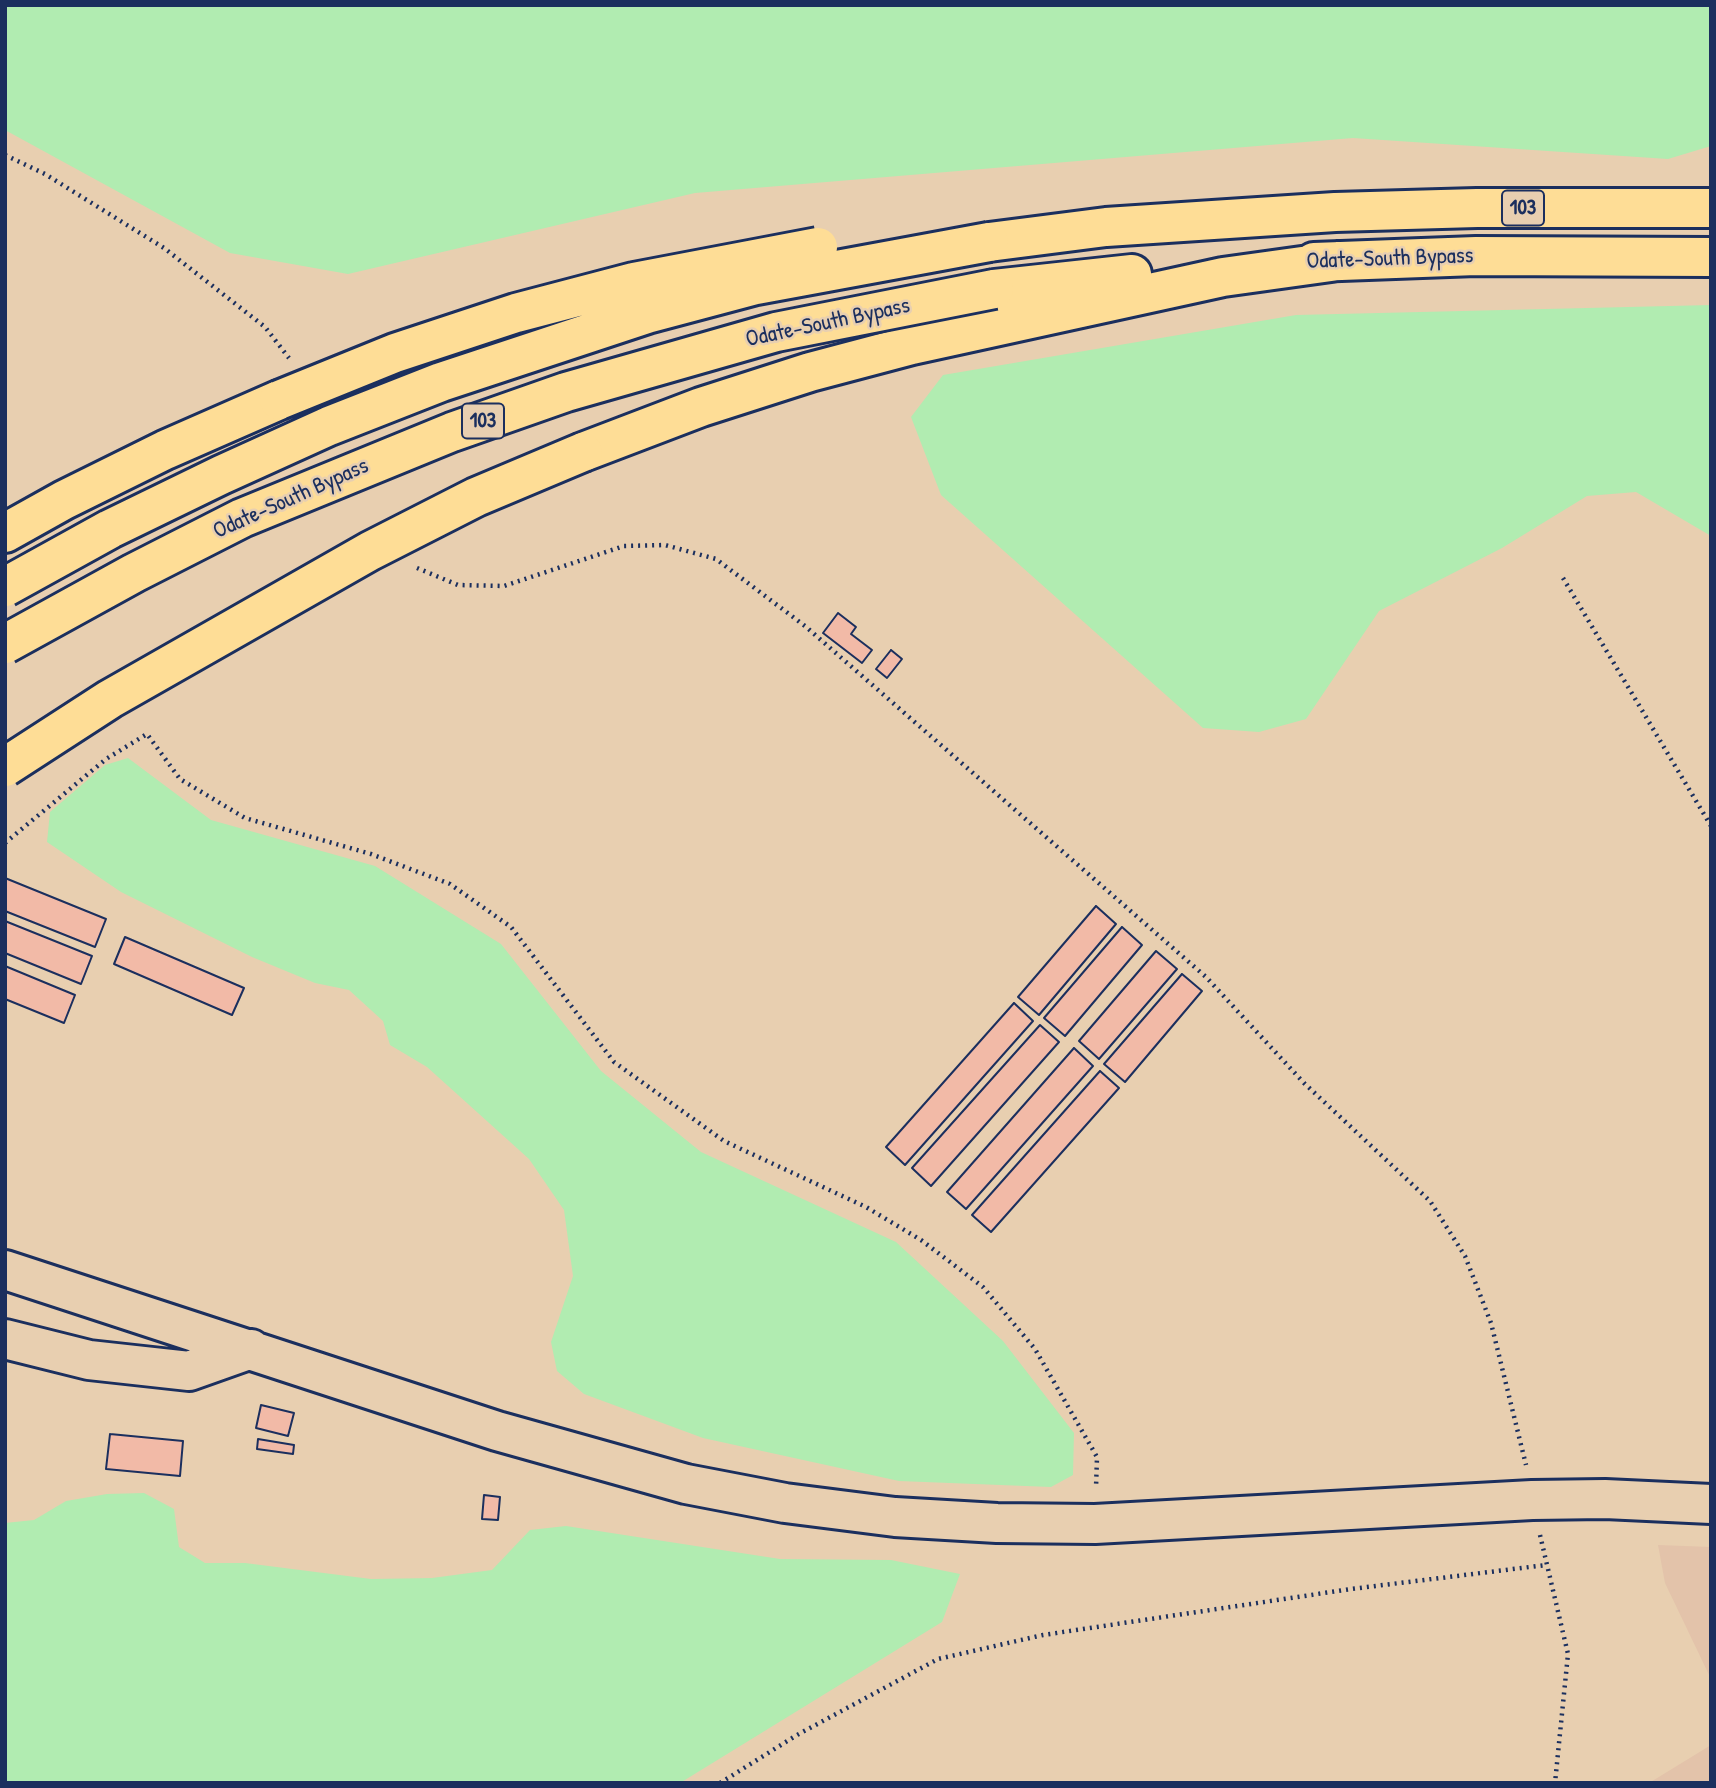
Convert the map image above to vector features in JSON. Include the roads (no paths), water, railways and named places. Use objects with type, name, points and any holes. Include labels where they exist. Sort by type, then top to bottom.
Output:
[{"type":"highway","name":"103","points":[[5,587],[110,529],[221,475],[329,426],[454,378],[647,313],[987,232],[1107,213],[1220,208],[1335,212],[1477,208],[1711,208]]},
{"type":"highway","points":[[5,533],[153,455],[266,405],[395,353],[516,313],[634,282],[752,257],[987,232]]},
{"type":"highway","name":"Odate-South Bypass","points":[[5,644],[134,573],[242,519],[343,474],[464,427],[632,371],[776,332],[998,306],[1220,265],[1489,256],[1711,257]]},
{"type":"highway","points":[[5,767],[110,699],[245,620],[476,497],[701,407],[998,306]]},
{"type":"street","points":[[5,1270],[497,1431],[686,1484],[785,1503],[895,1517],[997,1523],[1096,1524],[1532,1500],[1605,1499],[1711,1504]]},
{"type":"street","points":[[5,1339],[89,1360],[189,1371],[251,1349]]}]
